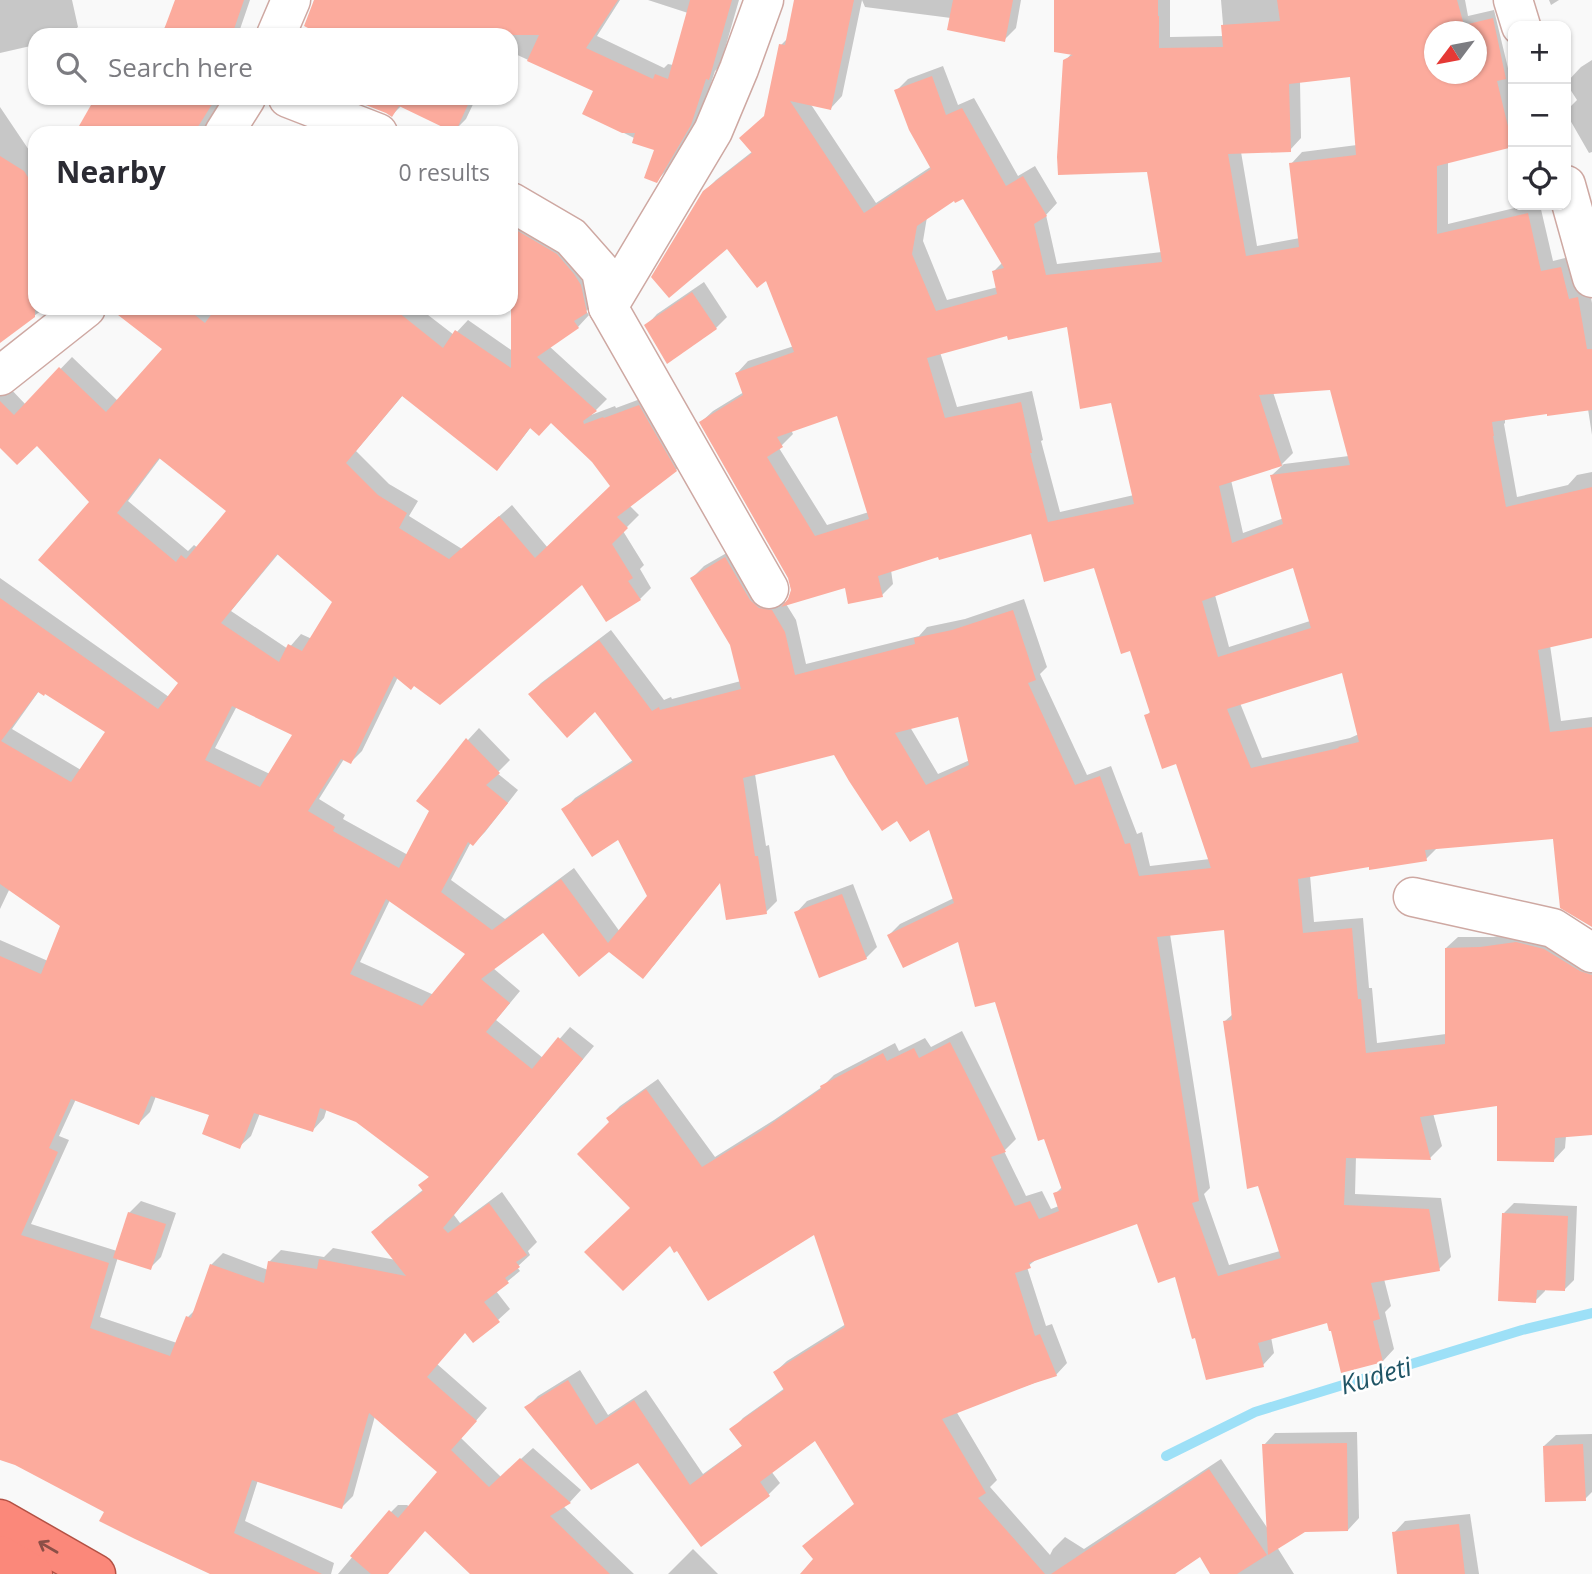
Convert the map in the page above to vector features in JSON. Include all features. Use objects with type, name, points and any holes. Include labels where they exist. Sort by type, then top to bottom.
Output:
[{"type":"highway","points":[[0,1519],[96,1574]]},
{"type":"highway","points":[[0,1555],[33,1574]]},
{"type":"street","points":[[279,28],[291,0]]},
{"type":"street","points":[[608,307],[713,131],[764,0]]},
{"type":"street","points":[[1513,0],[1519,21]]},
{"type":"street","points":[[228,126],[242,105]]},
{"type":"street","points":[[306,105],[359,126]]},
{"type":"street","points":[[1571,203],[1592,278]]},
{"type":"street","points":[[518,206],[571,237],[601,271],[608,307],[769,589]]},
{"type":"street","points":[[0,376],[77,315]]},
{"type":"street","points":[[1413,897],[1553,928],[1592,953]]},
{"type":"building","points":[[175,0],[244,0],[234,28],[165,28]]},
{"type":"building","points":[[314,0],[618,0],[586,48],[653,79],[655,74],[668,79],[690,0],[732,0],[709,80],[706,79],[691,125],[657,183],[644,178],[654,150],[632,143],[635,133],[622,133],[582,114],[593,91],[527,61],[539,35],[518,35],[518,28],[304,26]]},
{"type":"building","points":[[794,0],[854,0],[831,110],[790,101],[864,213],[931,169],[909,130],[894,90],[932,76],[946,115],[962,108],[1006,186],[1023,176],[1047,216],[1034,224],[1046,275],[1162,262],[1147,172],[1058,175],[1063,60],[1073,55],[1054,52],[1054,0],[1158,0],[1159,48],[1223,47],[1221,25],[1280,21],[1277,0],[1457,0],[1463,21],[1424,21],[1424,84],[1487,84],[1487,21],[1481,21],[1493,18],[1506,79],[1497,81],[1508,126],[1508,148],[1437,166],[1437,234],[1528,213],[1541,271],[1561,267],[1569,299],[1578,297],[1587,349],[1592,349],[1592,410],[1492,422],[1506,507],[1592,487],[1592,638],[1538,650],[1550,732],[1592,727],[1592,927],[1560,908],[1553,839],[1425,850],[1427,861],[1298,879],[1303,933],[1352,928],[1366,1053],[1445,1044],[1445,948],[1516,942],[1544,949],[1580,971],[1592,975],[1592,1135],[1555,1138],[1554,1162],[1497,1161],[1497,1106],[1420,1117],[1431,1160],[1346,1158],[1344,1205],[1429,1209],[1440,1271],[1371,1283],[1380,1319],[1373,1321],[1383,1362],[1341,1373],[1327,1323],[1258,1343],[1264,1367],[1206,1380],[1175,1277],[1158,1283],[1137,1224],[1029,1263],[1031,1268],[1015,1273],[1035,1336],[1040,1334],[1057,1376],[942,1419],[986,1493],[978,1498],[1045,1574],[800,1574],[813,1559],[802,1546],[854,1504],[815,1441],[760,1482],[770,1496],[701,1547],[638,1463],[591,1490],[524,1407],[568,1380],[596,1425],[634,1400],[690,1485],[742,1446],[729,1429],[784,1390],[773,1372],[845,1327],[814,1235],[708,1301],[677,1251],[674,1253],[670,1246],[623,1291],[584,1252],[630,1208],[577,1154],[609,1122],[606,1118],[646,1089],[702,1167],[761,1131],[821,1089],[820,1086],[883,1053],[887,1061],[914,1048],[919,1058],[950,1042],[1006,1152],[991,1157],[1015,1206],[1030,1201],[1039,1219],[1059,1211],[1053,1193],[1062,1190],[1044,1139],[1038,1141],[995,1002],[975,1007],[958,942],[903,968],[887,935],[954,903],[929,830],[910,842],[897,821],[882,831],[834,755],[743,778],[767,914],[726,920],[720,883],[643,979],[609,952],[579,977],[543,933],[481,979],[510,1003],[486,1032],[532,1069],[558,1037],[583,1059],[443,1228],[448,1233],[489,1203],[527,1255],[516,1262],[520,1267],[505,1278],[509,1283],[484,1302],[500,1322],[473,1343],[465,1333],[427,1377],[477,1421],[451,1450],[489,1487],[520,1458],[571,1503],[550,1516],[610,1574],[470,1574],[425,1531],[388,1574],[371,1574],[350,1556],[389,1510],[398,1518],[437,1472],[369,1413],[342,1509],[252,1480],[234,1533],[322,1574],[210,1574],[99,1521],[104,1512],[15,1465],[0,1460],[0,956],[41,974],[60,926],[0,884],[0,598],[158,709],[178,683],[38,560],[89,502],[37,446],[17,465],[0,448],[0,401],[14,415],[59,367],[106,412],[162,349],[118,315],[195,315],[205,323],[211,315],[402,315],[443,348],[455,330],[511,368],[511,315],[518,315],[518,231],[557,254],[581,285],[587,313],[574,321],[579,328],[537,357],[597,411],[583,421],[584,424],[639,405],[677,471],[617,517],[628,528],[612,544],[633,578],[628,581],[641,600],[606,622],[582,585],[440,705],[414,686],[411,690],[394,676],[351,764],[341,759],[308,811],[335,827],[333,831],[399,868],[429,811],[416,801],[466,738],[500,773],[486,785],[508,803],[473,846],[468,842],[441,892],[492,930],[561,879],[608,943],[647,896],[618,840],[592,857],[561,809],[633,762],[595,712],[567,738],[528,694],[599,640],[652,711],[659,707],[660,710],[741,689],[730,645],[690,578],[725,557],[750,600],[759,608],[772,610],[785,632],[795,675],[915,644],[914,638],[952,630],[1013,610],[1036,680],[1028,683],[1075,785],[1100,776],[1125,844],[1130,843],[1139,876],[1211,868],[1176,764],[1162,769],[1144,715],[1150,713],[1130,651],[1121,654],[1094,568],[1044,582],[1031,534],[939,560],[938,557],[878,576],[883,597],[848,604],[845,588],[781,607],[791,590],[788,578],[699,422],[743,395],[735,373],[794,352],[766,281],[757,288],[727,249],[669,298],[651,277],[703,191],[752,153],[739,138],[764,116],[779,44],[785,45]],"holes":[[[1350,77],[1356,155],[1289,163],[1299,247],[1246,256],[1228,154],[1291,152],[1289,84]],[[963,199],[1004,268],[992,271],[997,294],[936,311],[912,254],[917,226],[954,201],[955,203]],[[1067,327],[1080,409],[1111,403],[1134,504],[1048,522],[1030,453],[1021,402],[945,418],[927,358],[1007,336],[1008,340]],[[1330,390],[1350,465],[1270,475],[1283,524],[1232,543],[1219,486],[1282,466],[1259,395]],[[402,396],[497,471],[530,428],[539,436],[551,423],[592,462],[610,486],[535,558],[499,516],[449,559],[399,528],[407,513],[378,495],[346,463]],[[837,416],[869,519],[815,536],[767,457],[783,447],[777,437]],[[159,458],[226,511],[186,559],[181,555],[176,562],[117,513]],[[277,554],[332,602],[302,651],[288,644],[279,662],[221,623]],[[1293,568],[1311,628],[1218,657],[1202,601]],[[1342,673],[1359,742],[1251,768],[1227,709]],[[38,692],[105,732],[71,782],[1,741]],[[232,706],[292,735],[260,787],[205,760]],[[958,717],[969,765],[926,785],[895,733]],[[386,899],[465,954],[422,1006],[350,974]],[[1224,930],[1232,1020],[1223,1021],[1247,1189],[1258,1186],[1281,1258],[1218,1276],[1192,1203],[1199,1201],[1157,937]],[[151,1096],[209,1115],[202,1134],[240,1149],[254,1113],[313,1132],[320,1108],[356,1122],[429,1177],[418,1185],[423,1191],[371,1232],[406,1276],[319,1259],[317,1269],[268,1261],[264,1283],[210,1264],[191,1318],[186,1316],[170,1356],[90,1328],[109,1263],[21,1235],[58,1152],[49,1148],[71,1099],[139,1125]]]},
{"type":"building","points":[[953,0],[1013,0],[1005,42],[947,30]]},
{"type":"building","points":[[91,105],[212,105],[198,126],[79,126]]},
{"type":"building","points":[[366,105],[468,105],[458,126],[440,126],[399,106],[392,117]]},
{"type":"building","points":[[0,156],[24,171],[28,177],[28,315],[35,317],[0,343]]},
{"type":"building","points":[[692,292],[717,329],[667,364],[644,325]]},
{"type":"building","points":[[842,894],[867,959],[819,978],[794,912]]},
{"type":"building","points":[[128,1212],[166,1224],[151,1270],[113,1258]]},
{"type":"building","points":[[1502,1213],[1568,1216],[1565,1291],[1537,1290],[1536,1303],[1498,1301]]},
{"type":"building","points":[[1347,1443],[1348,1531],[1305,1532],[1268,1555],[1262,1444]]},
{"type":"building","points":[[1583,1444],[1586,1501],[1545,1502],[1543,1446]]},
{"type":"building","points":[[1209,1469],[1267,1555],[1237,1574],[1210,1574],[1200,1557],[1175,1574],[1051,1574]]},
{"type":"building","points":[[1459,1524],[1465,1574],[1397,1574],[1392,1532]]},
{"type":"waterway","name":"Kudeti","points":[[1166,1456],[1255,1412],[1522,1330],[1592,1313]]}]
